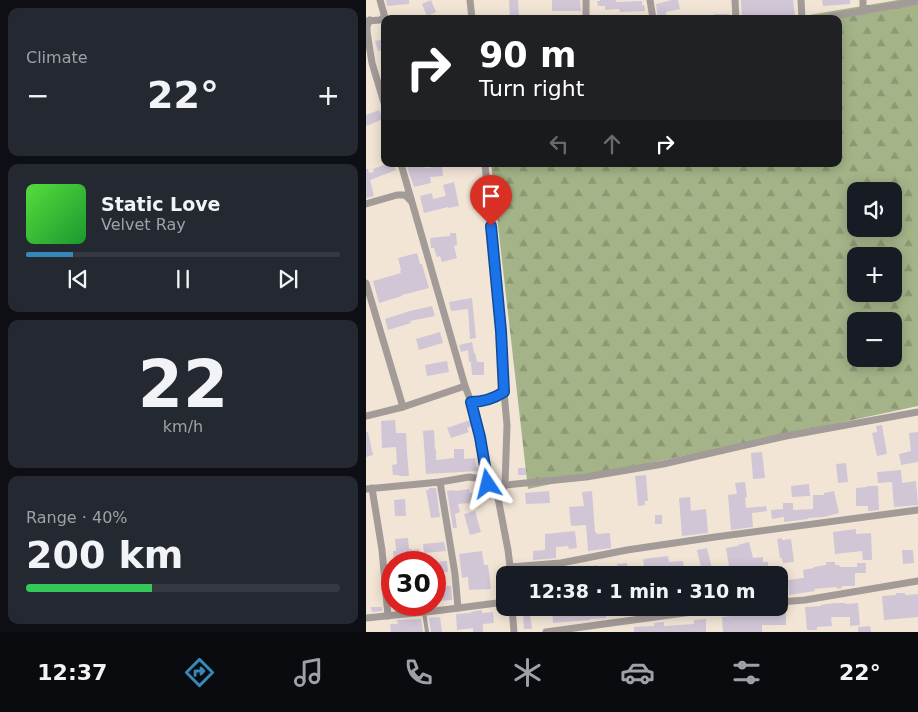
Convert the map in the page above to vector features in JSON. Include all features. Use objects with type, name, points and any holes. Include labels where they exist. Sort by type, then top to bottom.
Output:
[{"type":"street","points":[[380,0],[384,15]]},
{"type":"street","points":[[470,0],[472,15]]},
{"type":"street","points":[[586,0],[586,15]]},
{"type":"street","points":[[650,0],[652,15]]},
{"type":"street","points":[[735,0],[736,15]]},
{"type":"street","points":[[801,0],[802,15]]},
{"type":"street","points":[[863,0],[864,11]]},
{"type":"street","points":[[841,15],[918,1]]},
{"type":"street","points":[[381,20],[368,21],[367,26],[372,63],[381,93]]},
{"type":"street","points":[[402,167],[464,386],[471,402],[480,437],[488,484]]},
{"type":"street","points":[[485,167],[501,331],[507,425],[505,485],[498,498]]},
{"type":"street","points":[[366,204],[397,195],[405,195],[412,202]]},
{"type":"street","points":[[366,283],[403,407]]},
{"type":"street","points":[[366,416],[403,407],[464,386]]},
{"type":"street","points":[[471,402],[494,399],[504,392]]},
{"type":"street","points":[[505,485],[586,478],[663,464],[786,436],[918,412]]},
{"type":"street","points":[[382,551],[369,489],[440,482],[469,477],[482,479],[498,498],[510,566]]},
{"type":"street","points":[[440,482],[458,608]]},
{"type":"street","points":[[523,566],[561,563],[627,550],[918,510]]},
{"type":"street","points":[[788,601],[918,580]]},
{"type":"street","points":[[446,609],[496,603]]},
{"type":"street","points":[[366,618],[388,616]]},
{"type":"street","points":[[513,616],[514,632]]},
{"type":"street","points":[[546,632],[663,616]]},
{"type":"lane","points":[[425,616],[427,632]]},
{"type":"green space","points":[[898,0],[918,0],[918,406],[528,489],[491,167],[842,167],[842,15],[809,15]]},
{"type":"building","points":[[386,0],[409,0],[409,4],[387,6]]},
{"type":"building","points":[[431,0],[436,12],[427,15],[422,4]]},
{"type":"building","points":[[509,0],[518,0],[519,15],[510,15]]},
{"type":"building","points":[[552,0],[580,0],[581,11],[552,11]]},
{"type":"building","points":[[616,0],[616,2],[642,1],[645,11],[620,12],[619,9],[605,10],[605,6],[598,6],[597,1]]},
{"type":"building","points":[[678,0],[680,9],[666,12],[666,15],[657,15],[656,4]]},
{"type":"building","points":[[741,0],[793,0],[795,15],[742,15]]},
{"type":"building","points":[[822,0],[850,0],[850,4],[823,6]]},
{"type":"building","points":[[381,40],[381,50],[378,51],[375,41]]},
{"type":"building","points":[[379,110],[381,120],[366,126],[366,115]]},
{"type":"building","points":[[381,166],[394,167],[396,170],[370,180],[374,196],[366,198],[366,169],[368,169],[369,173],[374,172],[373,169]]},
{"type":"building","points":[[407,167],[442,167],[443,176],[430,177],[431,183],[414,187]]},
{"type":"building","points":[[454,182],[459,206],[424,213],[420,196],[432,193],[433,199],[446,196],[443,185]]},
{"type":"building","points":[[450,233],[456,233],[457,245],[454,246],[457,258],[442,262],[440,256],[437,257],[434,248],[431,248],[430,238],[450,236]]},
{"type":"building","points":[[417,253],[429,288],[379,303],[373,281],[401,273],[398,258]]},
{"type":"building","points":[[472,298],[476,338],[470,339],[468,309],[451,311],[449,302]]},
{"type":"building","points":[[432,306],[435,316],[410,321],[411,323],[388,330],[385,319]]},
{"type":"building","points":[[440,332],[443,343],[419,350],[416,339]]},
{"type":"building","points":[[472,342],[477,362],[484,362],[484,375],[472,375],[468,350],[461,352],[459,345]]},
{"type":"building","points":[[447,361],[449,372],[427,376],[425,365]]},
{"type":"building","points":[[395,420],[396,433],[406,433],[409,476],[393,475],[392,465],[397,464],[396,447],[382,448],[381,421]]},
{"type":"building","points":[[470,420],[472,426],[467,428],[469,432],[451,438],[447,428]]},
{"type":"building","points":[[882,425],[887,454],[877,456],[872,433],[877,432],[876,426]]},
{"type":"building","points":[[434,430],[436,460],[454,458],[454,449],[464,449],[464,459],[475,458],[476,467],[478,467],[479,471],[426,474],[423,431]]},
{"type":"building","points":[[366,432],[368,432],[373,455],[366,457]]},
{"type":"building","points":[[918,432],[918,462],[901,465],[899,454],[911,451],[909,433]]},
{"type":"building","points":[[762,452],[765,478],[753,479],[751,453]]},
{"type":"building","points":[[846,463],[848,482],[838,483],[836,464]]},
{"type":"building","points":[[518,468],[526,468],[526,475],[518,475]]},
{"type":"building","points":[[901,470],[902,483],[916,481],[918,505],[894,507],[892,482],[878,483],[877,472]]},
{"type":"building","points":[[646,475],[648,501],[645,501],[645,505],[638,506],[635,476]]},
{"type":"building","points":[[745,482],[746,508],[766,506],[767,511],[752,513],[753,527],[731,530],[728,495],[737,494],[735,483]]},
{"type":"building","points":[[809,484],[810,496],[792,497],[791,486]]},
{"type":"building","points":[[878,486],[879,510],[868,511],[868,506],[856,506],[856,488]]},
{"type":"building","points":[[429,488],[436,488],[440,517],[431,518],[426,490],[429,490]]},
{"type":"building","points":[[469,489],[470,493],[483,493],[483,501],[470,501],[470,503],[458,504],[460,512],[455,514],[457,528],[453,528],[447,491]]},
{"type":"building","points":[[549,491],[550,503],[526,504],[525,493]]},
{"type":"building","points":[[592,491],[595,532],[597,534],[610,533],[611,548],[588,551],[586,525],[571,526],[569,507],[584,506],[582,492]]},
{"type":"building","points":[[834,491],[839,513],[824,517],[784,522],[784,517],[772,519],[771,510],[783,509],[783,503],[793,503],[793,510],[813,509],[813,495],[824,495],[824,493]]},
{"type":"building","points":[[690,497],[691,511],[706,509],[708,533],[682,536],[679,498]]},
{"type":"building","points":[[405,499],[406,516],[395,516],[394,500]]},
{"type":"building","points":[[475,511],[481,532],[470,535],[464,514]]},
{"type":"building","points":[[655,515],[662,515],[662,524],[655,524]]},
{"type":"building","points":[[856,529],[856,534],[871,533],[872,560],[863,560],[862,551],[835,554],[833,532]]},
{"type":"building","points":[[575,531],[577,548],[569,549],[568,546],[556,547],[556,558],[533,560],[533,551],[545,550],[545,534]]},
{"type":"building","points":[[408,538],[409,549],[419,549],[419,551],[396,551],[395,539]]},
{"type":"building","points":[[782,538],[782,540],[791,539],[794,562],[783,563],[782,558],[780,558],[777,539]]},
{"type":"building","points":[[444,542],[446,551],[424,551],[423,544]]},
{"type":"building","points":[[749,542],[753,558],[763,557],[763,562],[768,562],[768,566],[729,566],[726,548]]},
{"type":"building","points":[[707,548],[711,566],[701,566],[697,550]]},
{"type":"building","points":[[902,550],[913,550],[914,563],[903,564]]},
{"type":"building","points":[[482,551],[484,565],[488,565],[491,589],[469,590],[468,577],[462,578],[459,554]]},
{"type":"building","points":[[668,556],[669,562],[683,561],[684,566],[644,566],[643,559]]},
{"type":"building","points":[[447,561],[448,572],[446,572]]},
{"type":"building","points":[[826,562],[835,562],[835,565],[840,567],[857,567],[857,563],[866,563],[866,573],[855,573],[855,586],[842,586],[842,588],[837,589],[837,587],[814,589],[815,591],[789,595],[788,580],[804,578],[803,570],[826,565]]},
{"type":"building","points":[[627,563],[627,566],[617,566],[617,564]]},
{"type":"building","points":[[446,586],[451,586],[452,600],[446,600]]},
{"type":"building","points":[[896,593],[905,593],[905,595],[918,594],[918,617],[884,620],[882,596],[896,595]]},
{"type":"building","points":[[835,603],[858,603],[860,625],[850,626],[850,617],[831,617],[832,626],[817,627],[817,630],[807,630],[805,607]]},
{"type":"building","points":[[371,607],[381,607],[381,611],[372,612]]},
{"type":"building","points":[[482,610],[482,613],[493,612],[494,623],[483,624],[483,632],[473,632],[473,628],[457,630],[456,614]]},
{"type":"building","points":[[523,616],[530,616],[532,629],[524,629]]},
{"type":"building","points":[[553,616],[606,616],[606,618],[553,623]]},
{"type":"building","points":[[786,616],[786,625],[762,625],[762,632],[723,632],[722,617]]},
{"type":"building","points":[[440,617],[442,632],[431,632],[429,618]]},
{"type":"building","points":[[421,619],[423,632],[391,632],[390,624],[398,624],[397,620]]},
{"type":"building","points":[[706,619],[706,632],[634,632],[634,627],[654,626],[654,623],[664,622],[664,626],[694,624],[694,620]]},
{"type":"building","points":[[870,626],[871,632],[858,632],[858,627]]},
{"type":"route","points":[[488,484],[480,437],[471,402],[494,399],[504,392],[501,331],[491,226]]}]
